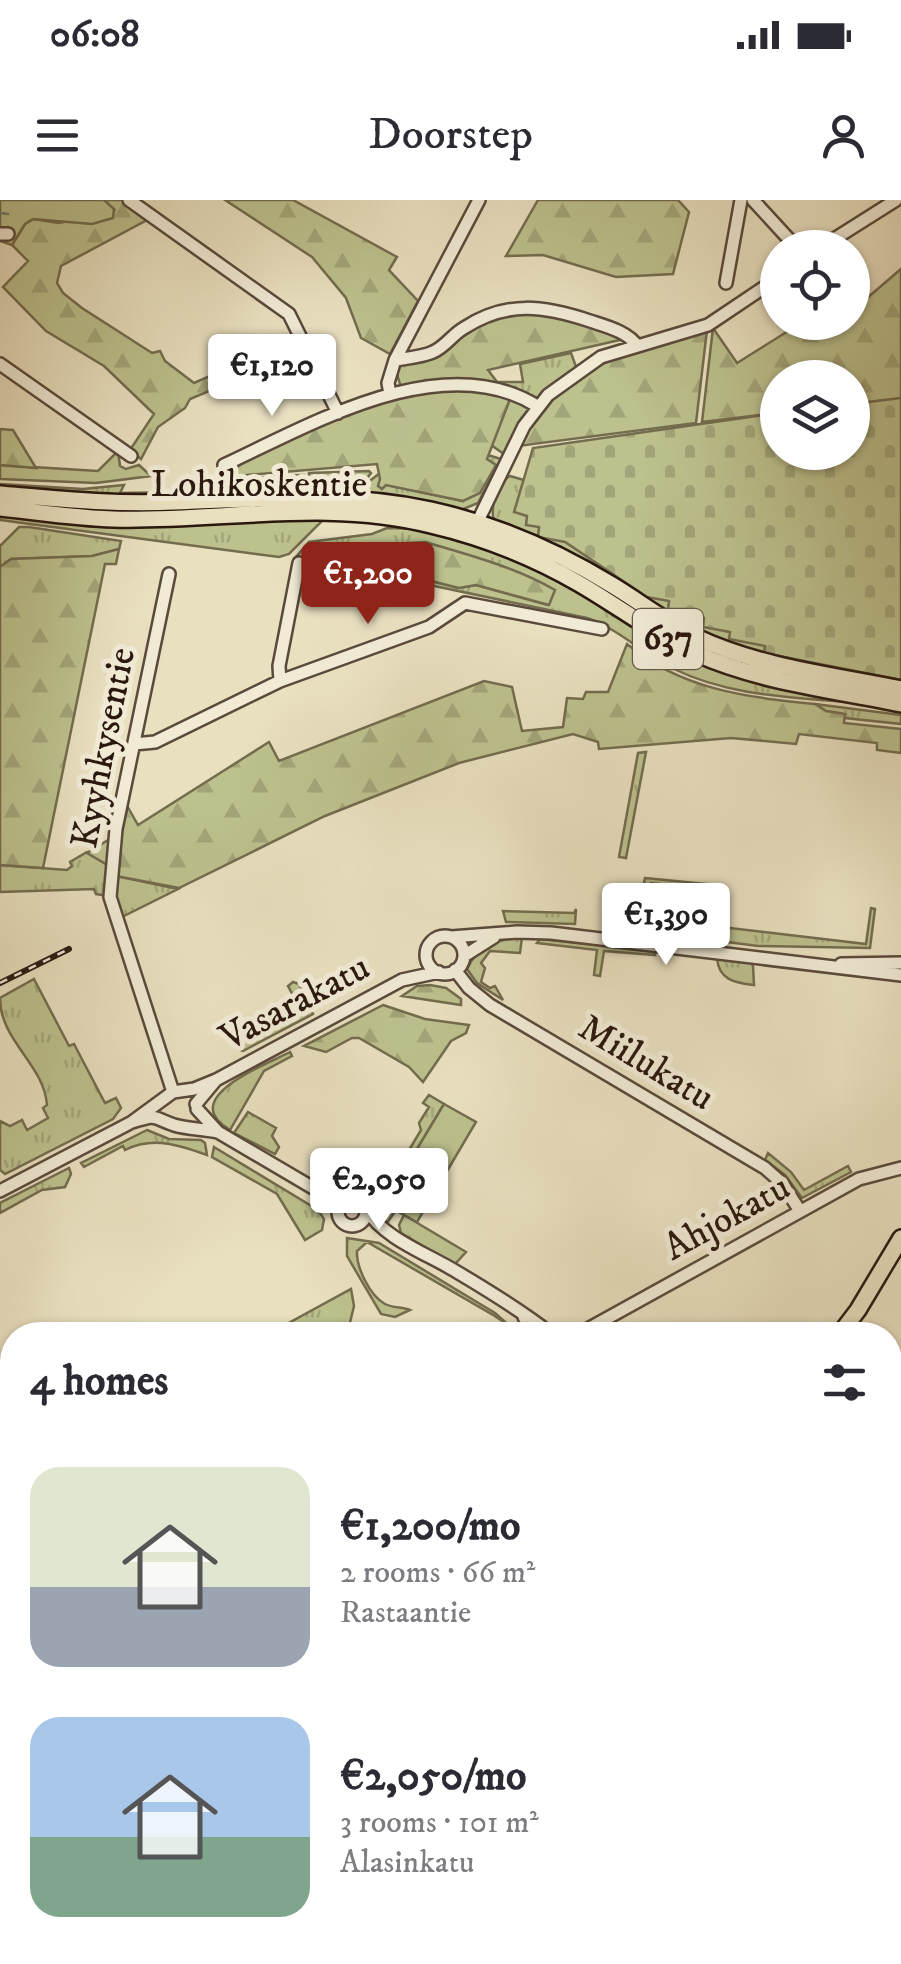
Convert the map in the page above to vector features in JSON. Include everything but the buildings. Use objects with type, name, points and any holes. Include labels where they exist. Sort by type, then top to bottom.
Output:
[{"type":"main road","name":"Lohikoskentie","points":[[0,494],[115,503],[316,496],[395,504],[474,529],[573,580],[657,633],[715,662],[754,674],[901,704]]},
{"type":"main road","name":"Lohikoskentie","points":[[0,508],[114,519],[340,511],[519,538],[581,568],[666,621],[719,647],[758,660],[901,689]]},
{"type":"main road","points":[[849,1322],[901,1238]]},
{"type":"main road","points":[[858,1322],[901,1258]]},
{"type":"street","points":[[129,200],[289,314],[338,413]]},
{"type":"street","points":[[390,394],[388,382],[395,360],[480,200]]},
{"type":"street","points":[[726,283],[741,200]]},
{"type":"street","points":[[754,200],[781,230]]},
{"type":"street","points":[[848,230],[892,201]]},
{"type":"street","points":[[474,529],[502,466],[537,406],[578,370],[601,357],[708,325],[760,290]]},
{"type":"street","points":[[395,360],[435,352],[462,329],[515,306],[553,309],[634,339],[637,346]]},
{"type":"street","points":[[0,364],[130,456]]},
{"type":"street","points":[[224,465],[390,394],[483,384],[537,406]]},
{"type":"street","points":[[280,681],[279,666],[299,563]]},
{"type":"street","name":"Kyyhkysentie","points":[[169,574],[116,829],[110,897],[173,1094]]},
{"type":"street","points":[[134,744],[155,742],[280,681],[429,626],[465,603],[602,629]]},
{"type":"street","points":[[500,934],[464,956],[456,970],[439,972],[427,962],[426,953],[437,937],[500,934],[551,933],[901,975]]},
{"type":"street","points":[[451,937],[459,942],[464,956]]},
{"type":"street","name":"Vasarakatu","points":[[402,980],[426,953]]},
{"type":"street","points":[[832,965],[901,963]]},
{"type":"street","name":"Miilukatu","points":[[456,970],[466,985],[490,1005],[765,1168],[782,1183],[800,1211]]},
{"type":"street","name":"Vasarakatu","points":[[0,1190],[132,1122],[173,1094],[216,1080],[402,980],[439,972]]},
{"type":"street","name":"Vasarakatu","points":[[196,1106],[216,1080]]},
{"type":"street","points":[[218,1132],[166,1120],[162,1108],[173,1094],[196,1106],[218,1132],[334,1202],[344,1223],[390,1232]]},
{"type":"street","points":[[182,1126],[192,1120],[196,1106]]},
{"type":"street","name":"Vasarakatu","points":[[132,1122],[156,1116],[166,1120]]},
{"type":"street","name":"Ahjokatu","points":[[602,1322],[865,1176],[901,1168]]},
{"type":"street","points":[[320,1192],[360,1200],[374,1221],[534,1322]]},
{"type":"street","points":[[338,1211],[349,1198]]},
{"type":"street","points":[[356,1225],[364,1219],[366,1209]]},
{"type":"street","points":[[521,1313],[526,1322]]},
{"type":"green space","points":[[0,200],[104,200],[114,209],[113,218],[92,224],[33,219],[25,224],[12,245],[0,241]]},
{"type":"green space","points":[[104,200],[123,200],[147,220],[61,266],[57,283],[82,308],[152,353],[160,351],[165,361],[194,383],[300,337],[303,343],[250,374],[190,399],[185,408],[158,427],[141,459],[130,450],[154,414],[104,366],[46,331],[3,287],[28,261],[12,245],[25,224],[33,219],[59,223],[114,210]]},
{"type":"green space","points":[[225,200],[293,200],[397,257],[389,270],[418,301],[390,354],[361,338],[346,298],[312,257]]},
{"type":"green space","points":[[538,200],[678,200],[689,212],[673,274],[616,277],[543,255],[506,256]]},
{"type":"green space","points":[[901,269],[901,398],[870,402],[870,360],[760,360],[760,415],[702,422],[713,328],[737,363],[774,340],[870,340],[870,295]]},
{"type":"green space","points":[[533,310],[603,329],[624,339],[488,370],[510,399],[487,459],[496,465],[480,493],[463,501],[386,485],[382,489],[378,486],[377,464],[235,476],[235,469],[247,458],[372,404],[404,397],[396,371],[399,365],[483,322]]},
{"type":"green space","points":[[707,330],[696,423],[518,446],[555,396],[576,379],[622,356]]},
{"type":"green space","points":[[571,353],[579,375],[504,454],[491,445],[510,399],[497,382],[523,382],[520,364]]},
{"type":"green space","points":[[901,398],[901,680],[764,653],[765,646],[729,639],[730,632],[703,627],[704,618],[668,610],[669,601],[647,597],[565,542],[538,537],[539,527],[526,525],[527,516],[514,512],[533,448],[760,415],[760,470],[870,470],[870,402]]},
{"type":"green space","points":[[0,429],[13,430],[36,468],[0,465]]},
{"type":"green space","points":[[118,451],[120,466],[126,469],[139,465],[151,476],[96,483],[0,479],[0,465],[98,471]]},
{"type":"green space","points":[[488,455],[501,459],[478,503],[461,510],[308,483],[309,473],[369,471],[358,490],[380,473],[386,485],[463,501]]},
{"type":"green space","points":[[304,475],[303,486],[285,489],[145,498],[0,488],[0,484],[83,489],[124,485],[120,493],[185,492],[184,487]]},
{"type":"green space","points":[[510,476],[527,481],[670,598],[668,611],[705,618],[704,622],[765,646],[765,653],[901,683],[762,655],[720,641],[498,524],[493,517],[494,499]]},
{"type":"green space","points":[[0,514],[326,517],[289,554],[279,557],[0,520]]},
{"type":"green space","points":[[19,527],[121,541],[119,549],[92,556],[11,559],[0,567],[0,546]]},
{"type":"green space","points":[[387,528],[424,529],[469,541],[534,566],[654,637],[857,703],[764,694],[718,685],[674,669],[610,628],[587,618],[296,557],[309,542],[372,534]],"holes":[[[392,556],[548,605],[476,585],[458,588],[404,574]]]},
{"type":"green space","points":[[425,542],[492,562],[540,582],[555,590],[549,605],[476,585],[459,588],[403,574],[392,556],[376,551],[375,545]]},
{"type":"green space","points":[[119,549],[116,564],[105,564],[43,868],[0,865],[0,567],[11,559],[92,556]]},
{"type":"green space","points":[[627,644],[670,672],[716,689],[815,704],[826,711],[845,714],[844,723],[901,729],[901,753],[877,750],[877,743],[799,734],[796,744],[731,738],[599,749],[598,742],[573,734],[459,763],[325,816],[179,888],[116,876],[109,866],[87,853],[121,832],[126,804],[138,825],[269,742],[279,761],[484,681],[512,687],[522,731],[563,727],[567,698],[583,699],[586,692],[608,692]]},
{"type":"green space","points":[[815,704],[901,715],[901,724],[845,718],[844,714],[826,711]]},
{"type":"green space","points":[[646,752],[626,858],[619,857],[638,753]]},
{"type":"green space","points":[[87,852],[109,866],[116,876],[178,889],[120,918],[116,897],[96,894],[94,889],[0,892],[0,865],[67,870],[72,866],[70,862]]},
{"type":"green space","points":[[645,878],[707,884],[706,889],[651,883],[645,918],[866,944],[871,908],[875,909],[870,948],[758,946],[642,931],[636,923]]},
{"type":"green space","points":[[576,909],[575,924],[506,922],[503,911],[574,913]]},
{"type":"green space","points":[[522,937],[520,953],[490,951],[481,963],[485,968],[481,982],[490,988],[495,986],[503,1000],[477,983],[467,969],[489,945]]},
{"type":"green space","points":[[540,939],[654,951],[655,955],[604,951],[600,976],[594,975],[597,950],[537,943]]},
{"type":"green space","points":[[717,957],[750,961],[754,985],[724,975]]},
{"type":"green space","points":[[34,979],[105,1103],[116,1098],[121,1108],[113,1119],[5,1174],[0,1170],[0,1121],[10,1126],[22,1120],[27,1130],[48,1118],[43,1108],[47,1105],[44,1090],[7,1027],[0,998]]},
{"type":"green space","points":[[293,982],[299,984],[313,1014],[243,1051],[237,1049],[238,1044],[302,1012],[288,986]]},
{"type":"green space","points":[[417,986],[446,988],[461,999],[461,1005],[402,996]]},
{"type":"green space","points":[[383,1005],[425,1019],[469,1025],[466,1033],[451,1041],[423,1082],[409,1067],[359,1038],[326,1052],[304,1046]]},
{"type":"green space","points":[[290,1052],[292,1056],[264,1071],[230,1130],[216,1118],[213,1106],[230,1084]]},
{"type":"green space","points":[[429,1095],[444,1104],[385,1203],[396,1210],[387,1223],[376,1212],[382,1190],[421,1130],[419,1123],[429,1107],[423,1103]]},
{"type":"green space","points":[[444,1104],[476,1122],[417,1222],[384,1204]]},
{"type":"green space","points":[[248,1112],[276,1128],[272,1136],[279,1147],[275,1154],[234,1133]]},
{"type":"green space","points":[[147,1130],[169,1139],[201,1140],[207,1155],[176,1145],[146,1143],[125,1150],[123,1146],[84,1167],[81,1163]]},
{"type":"green space","points":[[214,1147],[318,1210],[324,1219],[322,1230],[305,1240],[277,1194],[212,1157]]},
{"type":"green space","points":[[768,1153],[791,1172],[804,1190],[848,1166],[851,1172],[802,1198],[785,1175],[765,1160]]},
{"type":"green space","points":[[69,1168],[71,1174],[65,1187],[42,1190],[0,1213],[0,1203]]},
{"type":"green space","points":[[404,1215],[466,1252],[451,1263],[401,1233],[399,1225]]},
{"type":"green space","points":[[347,1238],[379,1243],[505,1322],[367,1242],[357,1251],[357,1258],[369,1288],[385,1304],[410,1310],[395,1317],[381,1314],[347,1256]]},
{"type":"green space","points":[[351,1289],[354,1306],[350,1322],[291,1322]]},
{"type":"waterway","points":[[0,213],[8,214]]},
{"type":"railway","points":[[0,983],[69,949]]}]
